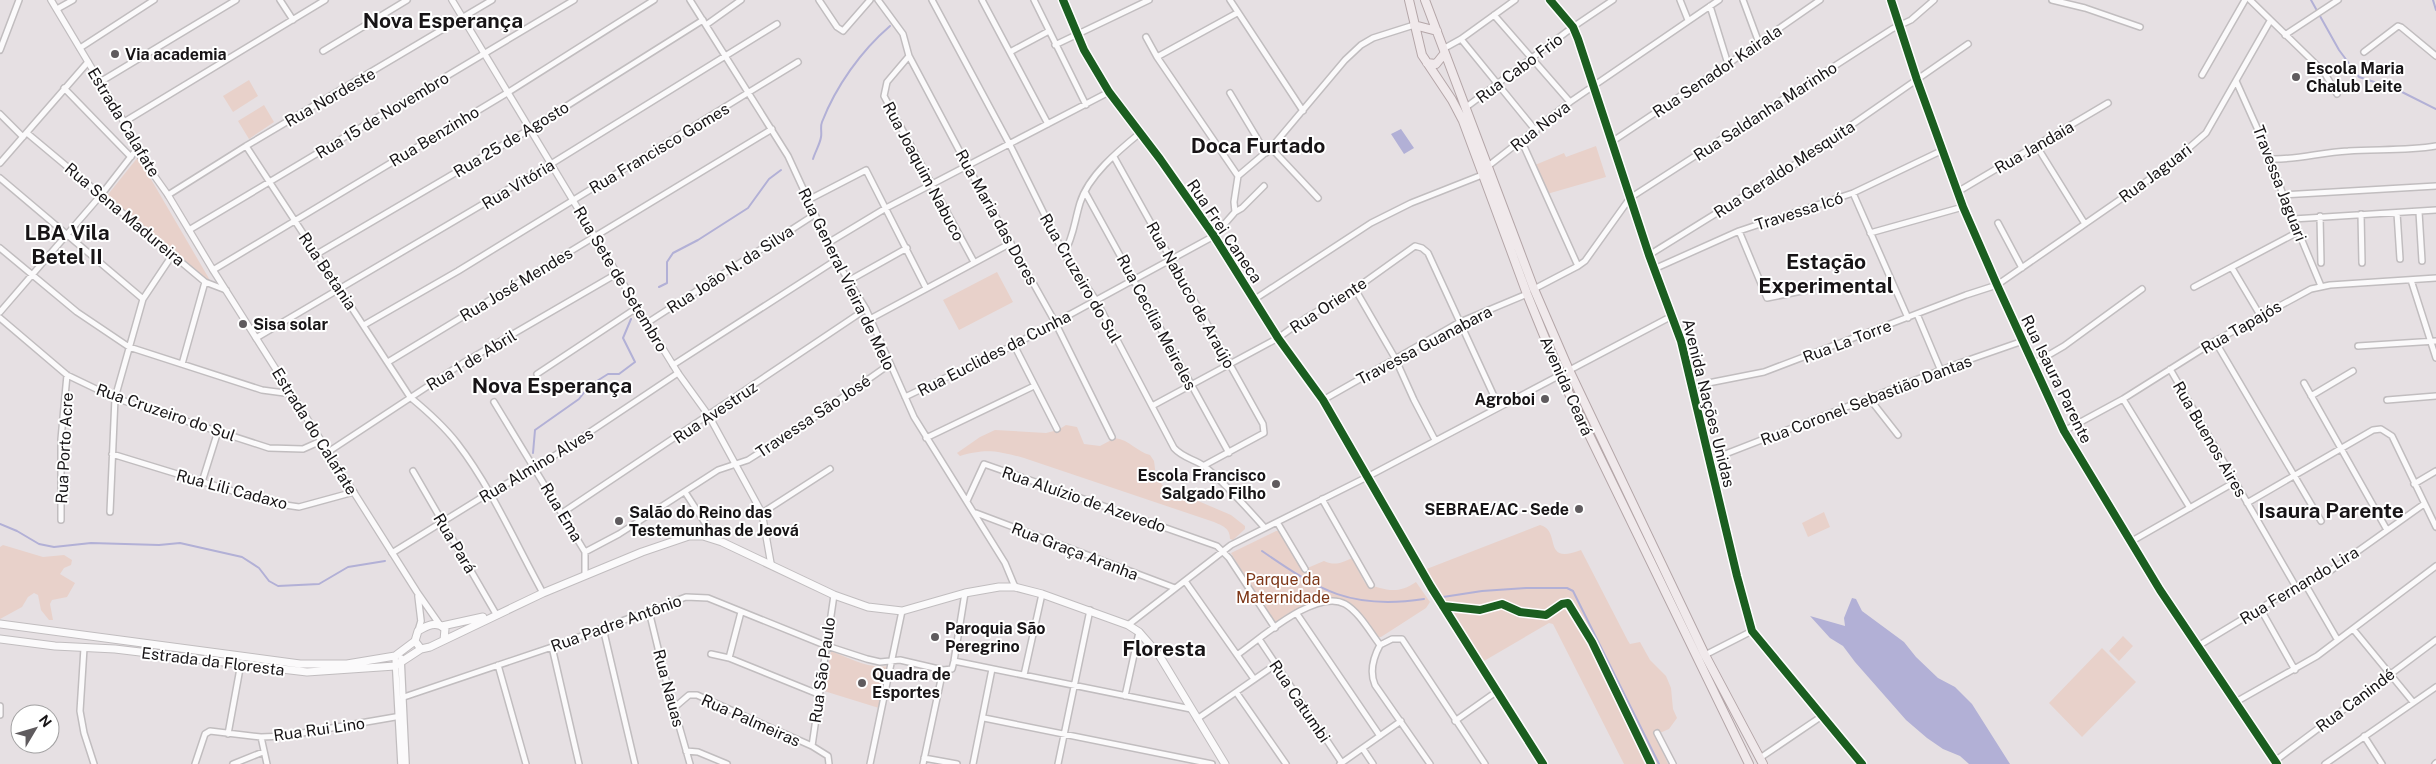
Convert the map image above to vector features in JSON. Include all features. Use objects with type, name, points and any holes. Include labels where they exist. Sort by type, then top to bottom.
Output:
[{"type":"main road","name":"Avenida Ceará","points":[[1409,0],[1422,55],[1452,100],[1463,121],[1527,294],[1560,375],[1749,764]]},
{"type":"main road","name":"Avenida Ceará","points":[[1425,0],[1534,289],[1569,370],[1705,655],[1762,761]]},
{"type":"main road","points":[[1414,25],[1437,31]]},
{"type":"main road","points":[[1427,63],[1436,64],[1444,51]]},
{"type":"main road","points":[[415,641],[421,649],[430,647],[543,593],[674,540],[689,536],[710,538],[771,564],[834,595],[868,607],[902,611],[965,593],[1000,587],[1015,587],[1090,610],[1128,625],[1139,632],[1159,655],[1225,764]]},
{"type":"main road","points":[[397,655],[415,641],[418,630],[433,624],[441,625],[496,614]]},
{"type":"main road","name":"Estrada da Floresta","points":[[0,624],[300,664],[347,664],[397,655]]},
{"type":"main road","points":[[441,625],[445,629],[444,640]]},
{"type":"main road","points":[[15,641],[12,632],[17,627]]},
{"type":"main road","name":"Estrada da Floresta","points":[[0,639],[241,663],[307,672],[395,666],[421,649]]},
{"type":"main road","points":[[1736,737],[1745,738],[1753,746]]},
{"type":"street","points":[[0,50],[19,0]]},
{"type":"street","name":"Estrada Calafate","points":[[51,0],[124,122],[136,150],[168,195],[213,270]]},
{"type":"street","points":[[57,9],[74,0]]},
{"type":"street","points":[[80,48],[154,0]]},
{"type":"street","points":[[100,82],[236,0]]},
{"type":"street","points":[[280,0],[293,20]]},
{"type":"street","points":[[124,122],[325,0]]},
{"type":"street","points":[[323,51],[407,0]]},
{"type":"street","name":"Rua Sete de Setembro","points":[[452,0],[596,236],[646,323],[678,373],[709,416],[762,513],[771,564]]},
{"type":"street","name":"Rua Nordeste","points":[[168,195],[246,146],[492,0]]},
{"type":"street","name":"Rua 15 de Novembro","points":[[189,230],[574,0]]},
{"type":"street","name":"Rua Benzinho","points":[[213,270],[508,92],[654,0]]},
{"type":"street","name":"Rua General Vieira de Melo","points":[[690,0],[772,129],[836,260],[866,309],[905,397],[926,438],[1005,563],[1015,587]]},
{"type":"street","name":"Rua 25 de Agosto","points":[[317,254],[530,129],[741,0]]},
{"type":"street","points":[[819,0],[837,27],[843,31],[870,0]]},
{"type":"street","name":"Rua Maria das Dores","points":[[878,0],[903,34],[909,56],[968,167],[1055,322],[1112,437]]},
{"type":"street","name":"Rua Cruzeiro do Sul","points":[[932,0],[1010,145],[1064,254],[1096,300],[1174,448],[1180,455],[1204,466],[1264,527]]},
{"type":"street","points":[[982,0],[1048,124]]},
{"type":"street","points":[[1034,0],[1086,105]]},
{"type":"street","name":"Rua Frei Caneca","points":[[1063,0],[1077,33],[1109,92],[1214,236],[1256,300],[1278,338],[1323,400],[1431,587],[1541,763]]},
{"type":"street","points":[[1055,45],[1149,0]]},
{"type":"street","points":[[1230,0],[1303,112]]},
{"type":"street","points":[[1444,51],[1515,0]]},
{"type":"street","name":"Avenida Nações Unidas","points":[[1550,0],[1573,27],[1613,141],[1654,269],[1672,316],[1693,386],[1736,576],[1752,631],[1862,764]]},
{"type":"street","name":"Rua Cabo Frio","points":[[1465,108],[1573,27],[1614,0]]},
{"type":"street","points":[[1680,0],[1688,20]]},
{"type":"street","name":"Rua Nova","points":[[1487,167],[1522,142],[1570,102],[1719,0]]},
{"type":"street","points":[[1743,0],[1758,43]]},
{"type":"street","name":"Rua Senador Kairala","points":[[1613,141],[1820,0]]},
{"type":"street","name":"Rua Isaura Parente","points":[[1891,0],[1917,80],[1964,207],[1996,285],[2064,431],[2160,590],[2234,703],[2276,762]]},
{"type":"street","name":"Rua Saldanha Marinho","points":[[1630,198],[1900,24],[1911,20],[1934,0]]},
{"type":"street","points":[[2052,0],[2086,8],[2140,27]]},
{"type":"street","points":[[2202,75],[2245,0]]},
{"type":"street","points":[[2250,0],[2324,72],[2338,94]]},
{"type":"street","points":[[2285,35],[2338,0]]},
{"type":"street","points":[[1710,6],[1728,64]]},
{"type":"street","points":[[1157,58],[1237,13]]},
{"type":"street","points":[[1494,15],[1570,102]]},
{"type":"street","name":"Rua Jaguari","points":[[1996,285],[2167,167],[2201,138],[2213,122],[2270,21]]},
{"type":"street","name":"Rua Vitória","points":[[256,338],[552,164],[777,24]]},
{"type":"street","points":[[1235,212],[1234,202],[1238,176],[1271,148],[1345,60],[1361,45],[1373,38],[1414,25]]},
{"type":"street","points":[[2364,52],[2395,27],[2401,27],[2436,56]]},
{"type":"street","points":[[1010,52],[1049,31]]},
{"type":"street","points":[[1146,37],[1157,58],[1238,176]]},
{"type":"street","points":[[1461,39],[1536,130]]},
{"type":"street","name":"Rua Geraldo Mesquita","points":[[1650,255],[1794,165],[1968,44]]},
{"type":"street","name":"Rua Joaquim Nabuco","points":[[909,56],[887,82],[884,96],[974,262]]},
{"type":"street","points":[[0,163],[88,62]]},
{"type":"street","name":"Rua Francisco Gomes","points":[[364,325],[574,200],[798,62]]},
{"type":"street","name":"Travessa Jaguari","points":[[2236,81],[2271,159],[2283,195],[2321,286]]},
{"type":"street","points":[[64,88],[131,157]]},
{"type":"street","points":[[828,243],[886,208],[1109,92]]},
{"type":"street","points":[[1230,93],[1266,153]]},
{"type":"street","name":"Rua Jandaia","points":[[1959,191],[2108,104]]},
{"type":"street","name":"Rua Sena Madureira","points":[[0,114],[205,282],[226,291]]},
{"type":"street","name":"Rua José Mendes","points":[[388,362],[772,129]]},
{"type":"street","points":[[1064,254],[1072,238],[1080,202],[1085,192],[1114,157],[1140,134]]},
{"type":"street","points":[[1522,142],[1578,266]]},
{"type":"street","points":[[2036,145],[2085,224]]},
{"type":"street","name":"Rua Betania","points":[[246,146],[410,397],[443,426],[458,444],[489,493],[543,593]]},
{"type":"street","points":[[2271,159],[2347,151],[2421,149],[2436,146]]},
{"type":"street","points":[[1271,148],[1318,198]]},
{"type":"street","points":[[0,312],[101,195],[136,150]]},
{"type":"street","name":"Travessa Icó","points":[[1654,269],[1739,231],[1853,193],[1943,150]]},
{"type":"street","name":"Rua Nabuco de Araújo","points":[[1114,157],[1263,424],[1264,433],[1228,453]]},
{"type":"street","points":[[808,200],[866,170],[926,288]]},
{"type":"street","points":[[1256,300],[1371,223],[1411,203],[1482,175]]},
{"type":"street","points":[[0,178],[143,299]]},
{"type":"street","name":"Rua Euclides da Cunha","points":[[905,397],[1014,345],[1214,236],[1235,212],[1242,208],[1264,186]]},
{"type":"street","points":[[2283,195],[2436,186]]},
{"type":"street","name":"Rua Cecília Meireles","points":[[1085,192],[1135,280],[1228,453]]},
{"type":"street","points":[[1853,193],[1908,318]]},
{"type":"street","points":[[1534,289],[1578,266],[1590,256],[1630,198]]},
{"type":"street","points":[[1870,234],[1964,207]]},
{"type":"street","points":[[2293,219],[2436,210]]},
{"type":"street","points":[[2419,212],[2422,262]]},
{"type":"street","points":[[2397,213],[2400,258]]},
{"type":"street","points":[[2361,214],[2362,264]]},
{"type":"street","name":"Rua João N. da Silva","points":[[646,323],[814,215]]},
{"type":"street","points":[[2320,216],[2321,263]]},
{"type":"street","points":[[1998,223],[2022,268]]},
{"type":"street","points":[[1739,231],[1766,298],[1771,299],[1812,289]]},
{"type":"street","points":[[2194,287],[2298,232]]},
{"type":"street","points":[[870,319],[1011,243]]},
{"type":"street","name":"Rua Oriente","points":[[1152,406],[1278,338],[1306,318],[1355,289],[1415,246],[1422,248],[1428,253],[1460,322]]},
{"type":"street","points":[[0,248],[93,323],[129,347],[262,390],[292,394]]},
{"type":"street","points":[[850,280],[907,248]]},
{"type":"street","points":[[110,512],[116,398],[143,299],[173,254]]},
{"type":"street","points":[[673,365],[836,260]]},
{"type":"street","points":[[2232,268],[2260,316]]},
{"type":"street","name":"Estrada do Calafate","points":[[213,270],[392,554],[441,625]]},
{"type":"street","name":"Rua 1 de Abril","points":[[328,452],[463,363],[618,273]]},
{"type":"street","name":"Rua Tapajós","points":[[2064,431],[2123,399],[2215,341],[2302,293],[2321,286],[2436,278]]},
{"type":"street","points":[[2411,280],[2433,341],[2436,358]]},
{"type":"street","points":[[182,364],[205,282]]},
{"type":"street","name":"Rua La Torre","points":[[1693,386],[1764,372],[1996,285]]},
{"type":"street","points":[[1355,289],[1395,358],[1435,440]]},
{"type":"street","points":[[2033,364],[2064,346],[2142,289]]},
{"type":"street","name":"Travessa Guanabara","points":[[1323,400],[1460,322],[1527,294]]},
{"type":"street","points":[[537,374],[638,307]]},
{"type":"street","name":"Rua Avestruz","points":[[562,512],[709,416],[866,309]]},
{"type":"street","points":[[1917,314],[1941,371]]},
{"type":"street","points":[[1128,625],[1223,550],[1264,527],[1367,477],[1672,316]]},
{"type":"street","name":"Rua Cruzeiro do Sul","points":[[0,318],[67,375],[116,398],[269,448],[303,449],[322,441]]},
{"type":"street","points":[[1460,322],[1499,407]]},
{"type":"street","name":"Rua Coronel Sebastião Dantas","points":[[1710,460],[2023,341]]},
{"type":"street","points":[[2215,341],[2321,521]]},
{"type":"street","points":[[2358,346],[2433,341]]},
{"type":"street","points":[[1014,345],[1057,429]]},
{"type":"street","name":"Travessa São José","points":[[585,552],[619,534],[718,470],[748,460],[890,364]]},
{"type":"street","name":"Rua Buenos Aires","points":[[2170,369],[2296,587]]},
{"type":"street","points":[[2311,396],[2353,371]]},
{"type":"street","name":"Rua Almino Alves","points":[[392,554],[489,493],[536,468],[678,373]]},
{"type":"street","name":"Rua Porto Acre","points":[[61,520],[62,440],[67,375]]},
{"type":"street","points":[[2304,383],[2340,450],[2387,530]]},
{"type":"street","points":[[926,438],[1034,386]]},
{"type":"street","points":[[2387,400],[2436,396]]},
{"type":"street","points":[[1869,398],[1898,435]]},
{"type":"street","points":[[2123,399],[2190,508]]},
{"type":"street","name":"Rua Ema","points":[[494,402],[536,468],[585,552],[585,575]]},
{"type":"street","points":[[2247,503],[2373,430],[2381,429],[2392,436],[2436,527]]},
{"type":"street","points":[[202,482],[218,431]]},
{"type":"street","points":[[1204,466],[1228,453]]},
{"type":"street","name":"Rua Lili Cadaxo","points":[[112,454],[272,503],[299,507],[354,492]]},
{"type":"street","name":"Rua Aluízio de Azevedo","points":[[966,501],[984,464],[1217,546],[1223,550]]},
{"type":"street","points":[[762,513],[830,469]]},
{"type":"street","name":"Rua Pará","points":[[413,471],[496,614]]},
{"type":"street","points":[[2414,484],[2436,471]]},
{"type":"street","points":[[2132,541],[2235,482]]},
{"type":"street","points":[[685,492],[707,526],[710,538]]},
{"type":"street","points":[[1322,499],[1371,585]]},
{"type":"street","name":"Rua Fernando Lira","points":[[2198,646],[2304,582],[2330,571],[2424,504]]},
{"type":"street","name":"Rua Graça Aranha","points":[[975,513],[1175,588]]},
{"type":"street","points":[[1277,522],[1305,569]]},
{"type":"street","points":[[1223,550],[1275,628]]},
{"type":"street","points":[[2234,703],[2295,670],[2436,566]]},
{"type":"street","points":[[1185,581],[1254,679]]},
{"type":"street","points":[[2304,582],[2337,639]]},
{"type":"street","name":"Estrada do Calafate","points":[[417,592],[421,610],[421,621],[418,630]]},
{"type":"street","points":[[956,764],[924,761],[943,670],[952,669],[954,661],[965,593]]},
{"type":"street","points":[[1024,674],[1042,594]]},
{"type":"street","name":"Rua São Paulo","points":[[812,746],[818,694],[834,595]]},
{"type":"street","name":"Rua Padre Antônio","points":[[404,697],[552,647],[686,597],[696,596],[717,602],[827,646],[867,659],[890,662],[900,660],[943,670]]},
{"type":"street","points":[[1237,655],[1275,628],[1321,601],[1338,601],[1353,611],[1380,645]]},
{"type":"street","points":[[2260,608],[2295,670]]},
{"type":"street","points":[[1058,764],[1090,610]]},
{"type":"street","name":"Rua Nauas","points":[[649,611],[664,673],[690,764]]},
{"type":"street","points":[[870,764],[902,611]]},
{"type":"street","points":[[729,658],[740,612]]},
{"type":"street","points":[[1297,614],[1380,736]]},
{"type":"street","points":[[603,628],[635,764]]},
{"type":"street","points":[[2353,629],[2413,702]]},
{"type":"street","points":[[1705,655],[1752,631]]},
{"type":"street","points":[[1125,696],[1139,632]]},
{"type":"street","name":"Rua Catumbi","points":[[1259,639],[1275,666],[1341,763]]},
{"type":"street","points":[[1430,764],[1375,685],[1371,676],[1374,659],[1380,645],[1392,639],[1402,639],[1485,764]]},
{"type":"street","name":"Rua Canindé","points":[[2276,762],[2436,640]]},
{"type":"street","points":[[552,647],[579,764]]},
{"type":"street","points":[[84,648],[80,712],[84,733],[94,764]]},
{"type":"street","points":[[711,654],[729,658],[818,694]]},
{"type":"street","points":[[397,655],[403,662],[404,697],[401,764]]},
{"type":"street","points":[[397,655],[395,666],[406,764]]},
{"type":"street","points":[[954,661],[1024,674],[1074,687],[1191,709]]},
{"type":"street","points":[[228,734],[241,663]]},
{"type":"street","points":[[498,665],[526,764]]},
{"type":"street","points":[[1197,719],[1275,666]]},
{"type":"street","points":[[973,764],[984,718],[992,669]]},
{"type":"street","points":[[2325,764],[2413,702],[2435,689]]},
{"type":"street","points":[[1236,692],[1286,764]]},
{"type":"street","points":[[1456,721],[1496,692]]},
{"type":"street","name":"Rua Palmeiras","points":[[675,707],[689,695],[697,695],[812,746],[828,756],[829,764]]},
{"type":"street","points":[[0,706],[0,715]]},
{"type":"street","name":"Rua Rui Lino","points":[[195,764],[205,734],[210,731],[261,737],[323,731],[402,716]]},
{"type":"street","points":[[1762,761],[1822,716]]},
{"type":"street","points":[[984,718],[1064,736],[1212,764]]},
{"type":"street","points":[[1341,763],[1401,721]]},
{"type":"street","points":[[1658,733],[1673,764]]},
{"type":"street","points":[[2364,736],[2382,764]]},
{"type":"street","points":[[261,737],[263,752],[268,764]]},
{"type":"street","points":[[1363,749],[1373,764]]},
{"type":"street","points":[[686,750],[698,752],[727,764]]},
{"type":"street","points":[[233,764],[263,752]]},
{"type":"green space","points":[[249,80],[258,96],[233,112],[223,96]]},
{"type":"green space","points":[[264,105],[274,122],[249,139],[238,121]]},
{"type":"green space","points":[[1596,146],[1606,177],[1547,194],[1535,165],[1564,153],[1566,157]]},
{"type":"green space","points":[[138,157],[211,282],[204,280],[106,197]]},
{"type":"green space","points":[[997,272],[1013,302],[959,330],[943,300]]},
{"type":"green space","name":"Parque da Maternidade","points":[[1066,425],[1077,427],[1084,444],[1100,446],[1115,438],[1125,441],[1150,455],[1154,461],[1156,476],[1163,486],[1231,515],[1245,526],[1245,529],[1233,540],[1230,539],[1229,532],[1225,528],[1214,522],[1024,458],[992,451],[960,456],[957,453],[980,437],[995,430],[1046,433],[1058,430]]},
{"type":"green space","points":[[1824,512],[1830,527],[1808,537],[1802,523]]},
{"type":"green space","points":[[1540,525],[1550,533],[1556,550],[1561,554],[1569,554],[1581,550],[1630,644],[1640,642],[1650,660],[1666,676],[1671,688],[1673,709],[1677,718],[1669,729],[1655,735],[1668,764],[1624,764],[1553,624],[1549,623],[1484,661],[1424,570]]},
{"type":"green space","name":"Parque da Maternidade","points":[[1279,531],[1302,568],[1305,569],[1324,561],[1338,563],[1352,558],[1365,583],[1379,588],[1397,590],[1416,582],[1430,602],[1426,608],[1381,637],[1377,637],[1353,610],[1343,604],[1332,601],[1313,603],[1303,607],[1274,625],[1231,553]]},
{"type":"green space","points":[[3,545],[43,557],[64,555],[72,560],[71,565],[64,568],[60,574],[75,583],[67,597],[52,600],[50,604],[53,620],[49,620],[41,610],[38,595],[34,593],[28,597],[22,607],[0,619],[0,547]]},
{"type":"green space","points":[[2123,636],[2133,646],[2119,661],[2109,651]]},
{"type":"green space","points":[[2102,648],[2136,682],[2082,737],[2049,703]]},
{"type":"green space","points":[[831,651],[873,666],[888,666],[879,708],[824,691]]},
{"type":"water","points":[[1401,129],[1414,148],[1404,154],[1391,134]]},
{"type":"water","points":[[1852,598],[1856,599],[1862,611],[1904,642],[1916,657],[1938,678],[1955,687],[1972,704],[2010,764],[1969,764],[1960,756],[1943,749],[1927,738],[1906,720],[1843,646],[1830,638],[1810,616],[1845,626],[1844,618]]},
{"type":"waterway","points":[[2311,0],[2339,50],[2359,77],[2396,89],[2436,109]]},
{"type":"waterway","points":[[2433,0],[2436,10]]},
{"type":"waterway","points":[[813,159],[820,140],[822,122],[834,95],[859,58],[890,26]]},
{"type":"waterway","points":[[659,287],[667,283],[667,262],[673,253],[698,240],[748,208],[769,179],[781,170]]},
{"type":"waterway","points":[[533,453],[535,430],[579,399],[589,386],[608,374],[619,374],[635,362],[623,338],[631,319]]},
{"type":"waterway","points":[[0,524],[17,531],[39,544],[54,547],[91,543],[159,545],[180,543],[242,557],[259,568],[269,581],[278,586],[319,584],[348,567],[385,561]]},
{"type":"waterway","points":[[1262,551],[1319,587],[1337,594],[1376,602],[1424,599]]},
{"type":"waterway","points":[[1443,597],[1482,591],[1526,588],[1567,588],[1573,591],[1659,764]]},
{"type":"cycle path","points":[[1063,0],[1084,50],[1109,92],[1160,159],[1214,236],[1278,338],[1323,400],[1431,587],[1543,764]]},
{"type":"cycle path","points":[[1550,0],[1573,27],[1578,39],[1649,255],[1681,341],[1752,631],[1862,764]]},
{"type":"cycle path","points":[[1891,0],[1917,80],[1963,207],[2064,431],[2160,590],[2277,764]]},
{"type":"cycle path","points":[[1443,606],[1480,610],[1502,604],[1520,612],[1546,615],[1562,604],[1568,603],[1592,642],[1651,764]]},
{"type":"place","name":"Via academia","points":[[115,54]]},
{"type":"place","name":"Escola Maria Chalub Leite","points":[[2296,77]]},
{"type":"place","name":"Sisa solar","points":[[243,324]]},
{"type":"place","name":"Agroboi","points":[[1545,399]]},
{"type":"place","name":"Escola Francisco Salgado Filho","points":[[1276,484]]},
{"type":"place","name":"SEBRAE/AC - Sede","points":[[1579,509]]},
{"type":"place","name":"Salão do Reino das Testemunhas de Jeová","points":[[619,521]]},
{"type":"place","name":"Paroquia São Peregrino","points":[[935,637]]},
{"type":"place","name":"Quadra de Esportes","points":[[862,683]]},
{"type":"district","name":"Nova Esperança","points":[[443,21]]},
{"type":"district","name":"Doca Furtado","points":[[1258,146]]},
{"type":"district","name":"LBA Vila Betel II","points":[[67,245]]},
{"type":"district","name":"Estação Experimental","points":[[1826,274]]},
{"type":"district","name":"Nova Esperança","points":[[552,386]]},
{"type":"district","name":"Isaura Parente","points":[[2331,511]]},
{"type":"district","name":"Floresta","points":[[1164,649]]}]
